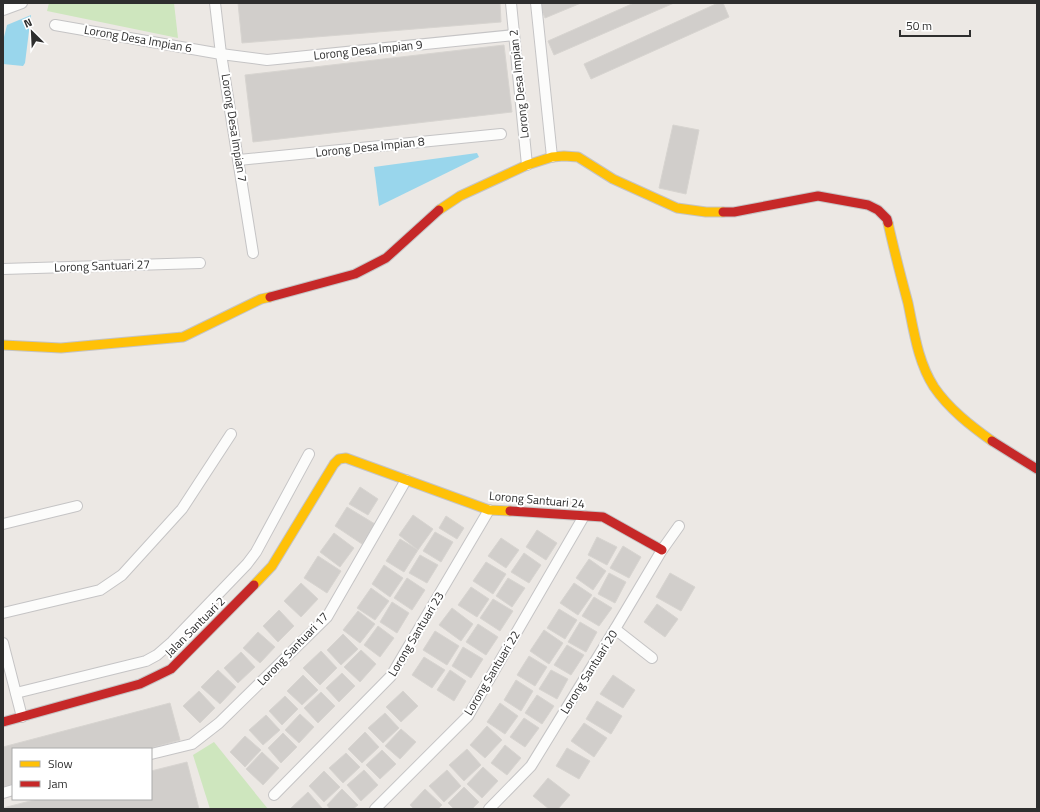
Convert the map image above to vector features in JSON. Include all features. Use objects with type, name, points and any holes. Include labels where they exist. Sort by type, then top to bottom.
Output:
[{"type":"street","points":[[3,10],[22,3]]},
{"type":"street","name":"Lorong Desa Impian 7","points":[[215,3],[253,253]]},
{"type":"street","name":"Lorong Desa Impian 2","points":[[511,3],[527,165]]},
{"type":"street","points":[[536,3],[552,157]]},
{"type":"street","name":"Lorong Desa Impian 6","points":[[55,25],[222,54]]},
{"type":"street","name":"Lorong Desa Impian 9","points":[[222,54],[268,60],[514,35]]},
{"type":"street","name":"Lorong Desa Impian 8","points":[[239,160],[501,134]]},
{"type":"street","points":[[3,345],[61,348],[184,337],[261,299],[355,274],[386,258],[434,213],[454,200],[527,165],[552,157],[578,157],[613,179],[677,208],[706,212],[734,212],[818,196],[868,205],[878,210],[887,220],[920,360],[935,390],[953,409],[979,431],[1037,468]]},
{"type":"street","name":"Lorong Santuari 27","points":[[3,269],[200,263]]},
{"type":"street","points":[[3,614],[100,590],[122,575],[182,509],[231,434]]},
{"type":"street","points":[[16,693],[146,661],[157,655],[172,642],[247,564],[256,552],[309,454]]},
{"type":"street","name":"Lorong Santuari 24","points":[[339,459],[346,458],[489,510],[603,517],[662,550]]},
{"type":"street","name":"Jalan Santuari 2","points":[[3,722],[140,684],[171,669],[272,566],[334,464],[339,459]]},
{"type":"street","name":"Lorong Santuari 17","points":[[152,754],[192,744],[219,724],[327,617],[406,480]]},
{"type":"street","points":[[3,524],[77,506]]},
{"type":"street","name":"Lorong Santuari 23","points":[[274,795],[391,676],[489,510]]},
{"type":"street","name":"Lorong Santuari 22","points":[[375,809],[468,716],[584,516]]},
{"type":"street","name":"Lorong Santuari 20","points":[[489,809],[531,766],[662,550],[679,526]]},
{"type":"street","points":[[615,629],[652,658]]},
{"type":"street","points":[[3,642],[22,717]]},
{"type":"green space","points":[[49,3],[174,3],[178,38],[47,11]]},
{"type":"green space","points":[[214,742],[268,809],[210,809],[193,755]]},
{"type":"water","points":[[31,15],[25,63],[23,66],[3,64],[3,41],[7,25]]},
{"type":"water","points":[[477,153],[479,157],[379,206],[374,167]]},
{"type":"building","points":[[238,3],[500,3],[501,22],[242,43]]},
{"type":"building","points":[[539,3],[581,3],[545,18]]},
{"type":"building","points":[[634,3],[674,3],[554,55],[548,41]]},
{"type":"building","points":[[718,3],[723,3],[729,17],[591,79],[584,64]]},
{"type":"building","points":[[504,45],[512,112],[253,142],[245,75]]},
{"type":"building","points":[[673,125],[699,130],[686,194],[659,188]]},
{"type":"building","points":[[360,487],[378,499],[368,515],[349,504]]},
{"type":"building","points":[[347,507],[375,524],[362,544],[335,526]]},
{"type":"building","points":[[413,515],[433,529],[418,550],[399,535]]},
{"type":"building","points":[[446,516],[464,528],[457,539],[439,528]]},
{"type":"building","points":[[537,530],[557,543],[546,560],[526,547]]},
{"type":"building","points":[[435,532],[453,542],[441,562],[423,551]]},
{"type":"building","points":[[334,533],[354,548],[340,567],[320,552]]},
{"type":"building","points":[[597,537],[617,547],[607,565],[588,555]]},
{"type":"building","points":[[501,538],[519,550],[506,568],[488,556]]},
{"type":"building","points":[[400,539],[418,550],[404,572],[386,561]]},
{"type":"building","points":[[623,546],[641,557],[629,578],[610,568]]},
{"type":"building","points":[[524,553],[541,565],[529,583],[511,572]]},
{"type":"building","points":[[420,555],[438,565],[427,583],[409,573]]},
{"type":"building","points":[[318,556],[341,571],[327,593],[304,578]]},
{"type":"building","points":[[589,559],[606,571],[593,590],[576,578]]},
{"type":"building","points":[[486,562],[506,574],[493,594],[473,581]]},
{"type":"building","points":[[384,565],[403,578],[390,597],[372,584]]},
{"type":"building","points":[[609,573],[626,582],[615,603],[598,594]]},
{"type":"building","points":[[670,573],[695,587],[681,611],[656,597]]},
{"type":"building","points":[[407,578],[425,590],[412,610],[394,598]]},
{"type":"building","points":[[508,578],[525,588],[512,607],[496,596]]},
{"type":"building","points":[[301,583],[318,599],[301,617],[284,601]]},
{"type":"building","points":[[574,583],[592,595],[578,615],[560,603]]},
{"type":"building","points":[[471,587],[489,599],[477,617],[458,605]]},
{"type":"building","points":[[371,588],[389,601],[375,620],[357,608]]},
{"type":"building","points":[[594,597],[612,608],[599,626],[582,616]]},
{"type":"building","points":[[493,599],[513,611],[500,631],[480,618]]},
{"type":"building","points":[[392,602],[409,613],[397,633],[380,622]]},
{"type":"building","points":[[657,604],[678,619],[665,637],[644,622]]},
{"type":"building","points":[[452,608],[473,624],[461,641],[439,625]]},
{"type":"building","points":[[559,609],[577,620],[565,639],[547,628]]},
{"type":"building","points":[[279,610],[294,626],[278,642],[263,626]]},
{"type":"building","points":[[358,611],[375,624],[360,643],[343,630]]},
{"type":"building","points":[[580,622],[597,632],[586,652],[568,642]]},
{"type":"building","points":[[478,624],[498,637],[486,655],[466,642]]},
{"type":"building","points":[[378,626],[394,638],[380,657],[364,645]]},
{"type":"building","points":[[544,630],[563,643],[549,664],[530,651]]},
{"type":"building","points":[[435,631],[459,646],[447,665],[423,650]]},
{"type":"building","points":[[258,632],[275,647],[260,663],[243,648]]},
{"type":"building","points":[[343,634],[358,649],[341,665],[327,650]]},
{"type":"building","points":[[567,645],[584,655],[571,675],[554,665]]},
{"type":"building","points":[[463,647],[483,659],[471,678],[452,666]]},
{"type":"building","points":[[361,650],[376,664],[360,682],[344,667]]},
{"type":"building","points":[[321,651],[337,668],[320,685],[303,668]]},
{"type":"building","points":[[241,652],[255,667],[238,683],[224,668]]},
{"type":"building","points":[[529,656],[547,667],[535,686],[517,675]]},
{"type":"building","points":[[424,657],[445,670],[432,688],[412,675]]},
{"type":"building","points":[[218,670],[236,687],[220,704],[201,687]]},
{"type":"building","points":[[450,670],[466,681],[454,701],[437,690]]},
{"type":"building","points":[[551,670],[568,679],[557,699],[539,689]]},
{"type":"building","points":[[342,673],[355,686],[339,702],[326,688]]},
{"type":"building","points":[[303,675],[318,690],[302,705],[287,691]]},
{"type":"building","points":[[613,675],[635,690],[623,708],[600,694]]},
{"type":"building","points":[[516,680],[533,691],[521,711],[504,700]]},
{"type":"building","points":[[199,691],[215,708],[200,723],[183,706]]},
{"type":"building","points":[[403,691],[418,706],[401,722],[386,707]]},
{"type":"building","points":[[321,692],[335,706],[318,723],[304,708]]},
{"type":"building","points":[[537,695],[554,706],[542,724],[525,713]]},
{"type":"building","points":[[285,696],[298,709],[282,725],[269,711]]},
{"type":"building","points":[[597,701],[622,716],[611,734],[586,719]]},
{"type":"building","points":[[170,703],[180,740],[151,748],[12,748],[12,784],[3,787],[3,747]]},
{"type":"building","points":[[500,703],[518,716],[505,734],[487,722]]},
{"type":"building","points":[[385,713],[399,728],[383,743],[368,728]]},
{"type":"building","points":[[300,714],[314,727],[299,743],[285,730]]},
{"type":"building","points":[[266,715],[280,730],[263,745],[249,730]]},
{"type":"building","points":[[524,718],[539,728],[525,747],[510,737]]},
{"type":"building","points":[[584,723],[607,738],[594,757],[571,741]]},
{"type":"building","points":[[487,726],[502,740],[485,758],[470,745]]},
{"type":"building","points":[[401,729],[416,742],[400,759],[385,746]]},
{"type":"building","points":[[365,732],[379,747],[362,763],[348,749]]},
{"type":"building","points":[[283,733],[297,747],[281,763],[268,748]]},
{"type":"building","points":[[245,736],[261,750],[245,767],[230,752]]},
{"type":"building","points":[[505,745],[521,758],[507,775],[491,763]]},
{"type":"building","points":[[567,748],[590,761],[579,779],[556,766]]},
{"type":"building","points":[[467,749],[481,765],[464,781],[449,765]]},
{"type":"building","points":[[382,750],[396,764],[380,779],[366,765]]},
{"type":"building","points":[[262,752],[279,768],[263,785],[246,769]]},
{"type":"building","points":[[346,753],[360,767],[343,783],[329,768]]},
{"type":"building","points":[[187,762],[199,809],[3,809],[34,800],[152,800],[152,771]]},
{"type":"building","points":[[483,767],[498,781],[482,798],[467,784]]},
{"type":"building","points":[[364,770],[378,785],[361,801],[347,785]]},
{"type":"building","points":[[447,770],[461,786],[444,802],[429,786]]},
{"type":"building","points":[[324,771],[340,787],[324,802],[309,786]]},
{"type":"building","points":[[548,778],[570,795],[558,809],[549,809],[533,796]]},
{"type":"building","points":[[464,787],[479,802],[472,809],[454,809],[448,803]]},
{"type":"building","points":[[342,789],[358,805],[353,809],[330,809],[327,805]]},
{"type":"building","points":[[425,789],[442,805],[438,809],[414,809],[410,805]]},
{"type":"building","points":[[308,792],[322,808],[321,809],[290,809]]},
{"type":"traffic: slow","points":[[439,210],[460,196],[527,165],[552,157],[564,156],[578,157],[613,179],[677,208],[706,212],[723,212]]},
{"type":"traffic: slow","points":[[888,223],[917,346],[924,367],[934,387],[946,403],[968,423],[992,441]]},
{"type":"traffic: slow","points":[[3,345],[61,348],[183,337],[261,299],[270,297]]},
{"type":"traffic: slow","points":[[254,585],[272,566],[334,464],[339,459],[346,458],[489,510],[510,511]]},
{"type":"traffic: jam","points":[[723,212],[734,212],[818,196],[868,205],[878,210],[887,219],[888,223]]},
{"type":"traffic: jam","points":[[270,297],[355,274],[386,258],[439,210]]},
{"type":"traffic: jam","points":[[992,441],[1037,469]]},
{"type":"traffic: jam","points":[[510,511],[603,517],[662,550]]},
{"type":"traffic: jam","points":[[3,722],[140,684],[171,669],[254,585]]}]
